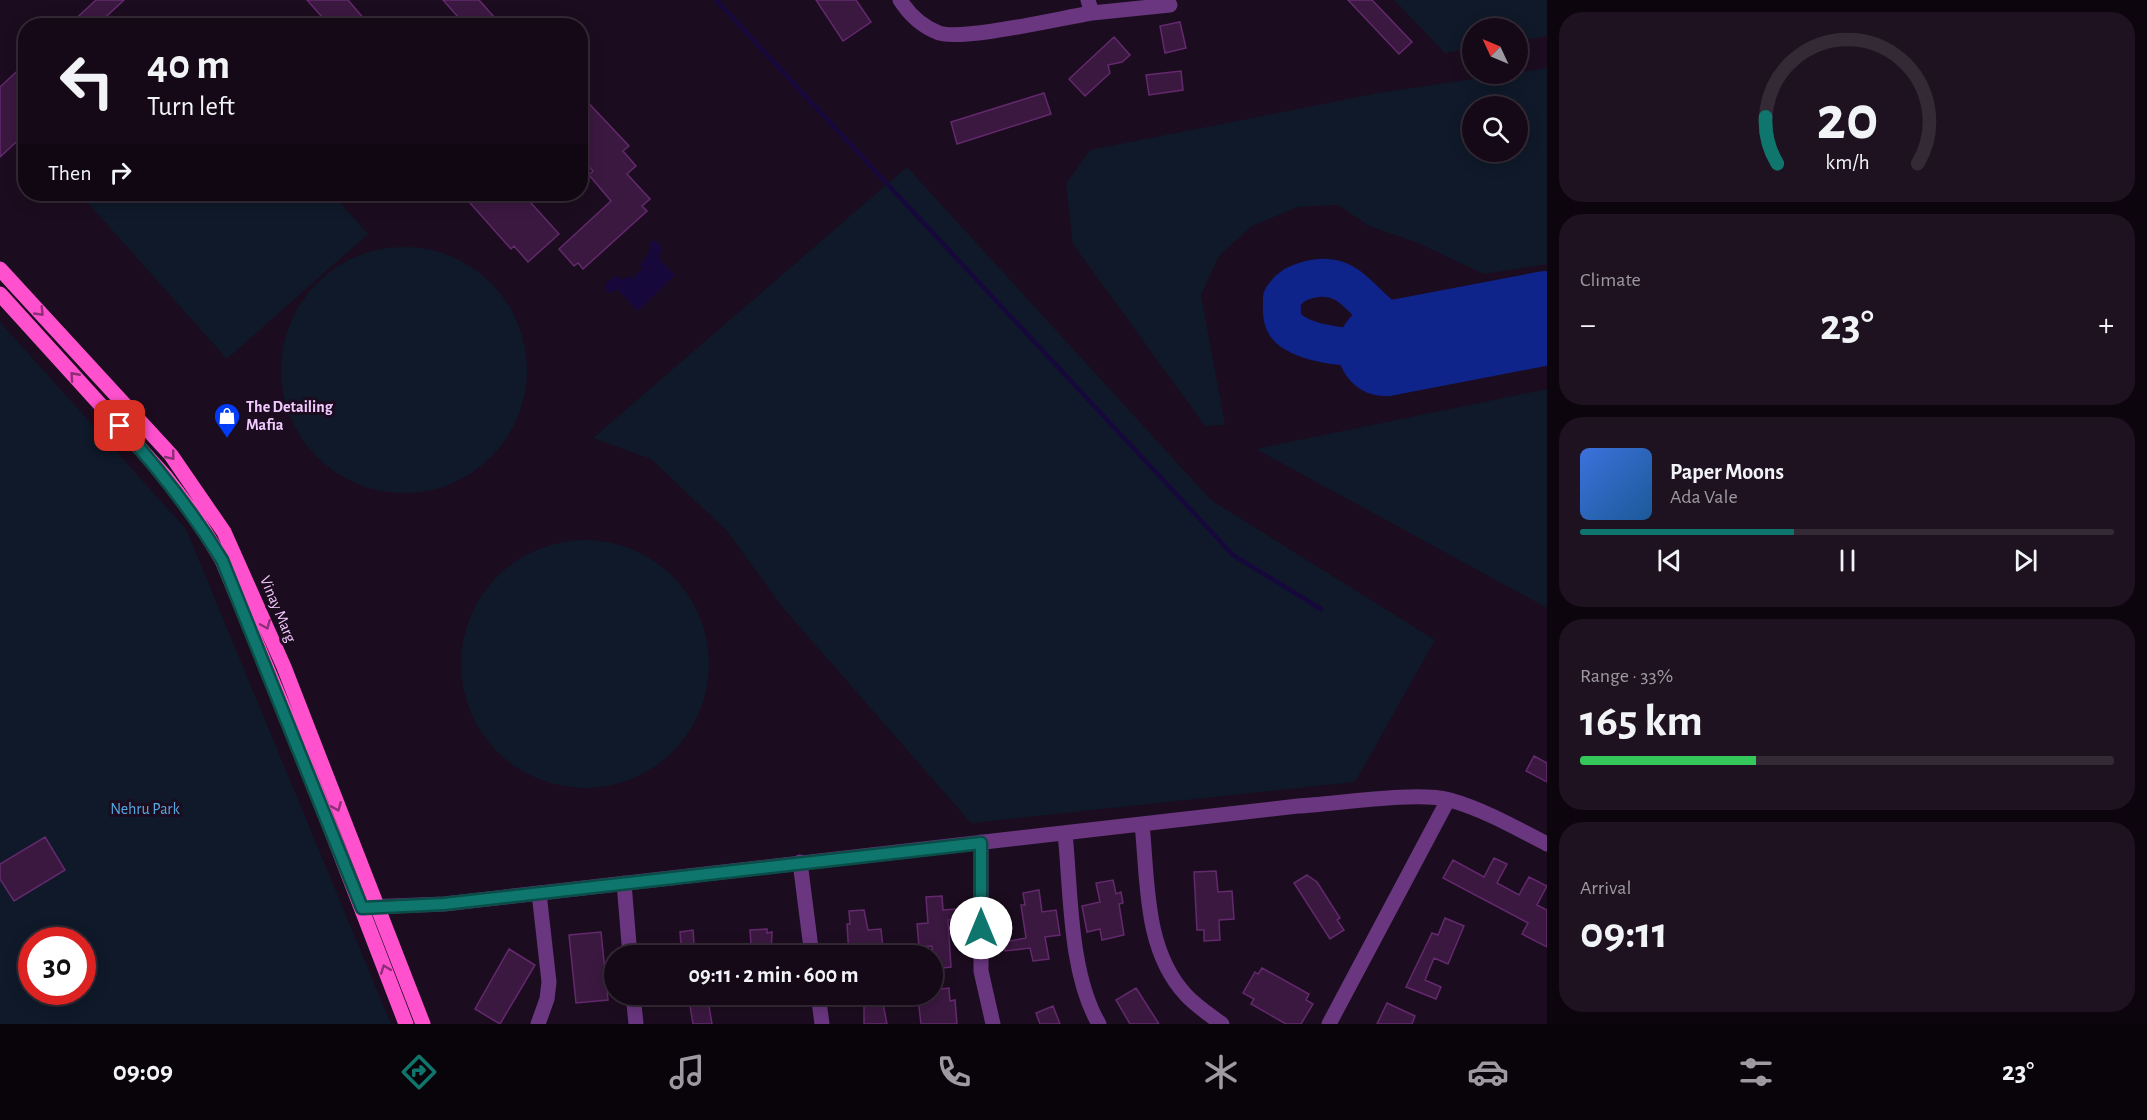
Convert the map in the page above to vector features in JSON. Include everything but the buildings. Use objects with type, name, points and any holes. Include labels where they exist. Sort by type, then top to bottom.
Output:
[{"type":"main road","name":"Vinay Marg","points":[[0,269],[171,455],[224,532],[284,668],[423,1024]]},
{"type":"main road","name":"Vinay Marg","points":[[0,294],[165,476],[195,514],[222,560],[362,908],[406,1024]]},
{"type":"street","points":[[900,0],[919,22],[939,33],[964,35],[1090,6],[1170,5]]},
{"type":"street","points":[[362,908],[444,904],[1298,806],[1404,799],[1448,800],[1483,812],[1547,844]]},
{"type":"street","points":[[1329,1024],[1448,800]]},
{"type":"street","points":[[1142,824],[1158,951],[1169,973],[1186,996],[1222,1024]]},
{"type":"street","points":[[1065,833],[1075,943],[1092,1012],[1099,1024]]},
{"type":"street","points":[[981,843],[981,971],[993,1024]]},
{"type":"street","points":[[800,862],[811,945]]},
{"type":"street","points":[[624,883],[629,945]]},
{"type":"street","points":[[538,1024],[547,999],[549,982],[539,893]]},
{"type":"street","points":[[634,1005],[636,1024]]},
{"type":"street","points":[[819,1005],[822,1024]]},
{"type":"green space","points":[[1394,0],[1547,0],[1547,36],[1528,39],[1528,18],[1462,18],[1462,50],[1445,53]]},
{"type":"green space","points":[[1547,68],[1547,264],[1484,274],[1418,243],[1369,226],[1338,205],[1298,207],[1252,226],[1219,256],[1201,295],[1225,425],[1205,426],[1073,244],[1066,184],[1090,150],[1378,93],[1462,81],[1462,84],[1528,84],[1528,71]]},
{"type":"green space","points":[[907,167],[1211,500],[1435,640],[1355,782],[971,823],[784,609],[727,531],[651,459],[593,438]]},
{"type":"green space","points":[[86,201],[339,201],[368,234],[227,359]]},
{"type":"green space","points":[[416,247],[440,252],[462,261],[473,267],[491,283],[507,301],[518,323],[525,346],[527,370],[525,394],[518,417],[507,439],[491,457],[473,473],[440,488],[416,493],[392,493],[368,488],[335,473],[301,439],[290,417],[283,394],[281,358],[286,334],[301,301],[335,267],[357,256],[380,249]]},
{"type":"green space","name":"Nehru Park","points":[[0,322],[186,529],[391,1024],[0,1024]]},
{"type":"green space","points":[[1547,389],[1547,608],[1256,449]]},
{"type":"green space","points":[[585,540],[621,546],[643,555],[663,568],[681,586],[694,606],[703,628],[709,664],[703,700],[694,722],[681,742],[663,760],[643,773],[621,782],[585,788],[549,782],[527,773],[507,760],[489,742],[476,722],[467,700],[461,664],[467,628],[476,606],[489,586],[507,568],[527,555],[549,546]]},
{"type":"shaded area","points":[[655,240],[662,247],[659,259],[675,275],[638,311],[617,289],[611,293],[606,291],[605,284],[617,275],[622,280],[628,276],[632,279],[643,268],[640,265],[650,252],[649,244]]},
{"type":"waterway","points":[[716,0],[1233,555],[1321,609]]},
{"type":"taxiway","points":[[1385,349],[1322,343],[1298,335],[1284,322],[1282,298],[1295,285],[1312,279],[1337,280],[1355,291],[1389,321],[1431,340]]},
{"type":"runway","points":[[1385,349],[1547,318]]},
{"type":"place","name":"The Detailing Mafia","points":[[227,439]]},
{"type":"route","points":[[120,426],[165,476],[195,514],[222,560],[289,721],[362,908],[444,904],[981,843],[981,928]]}]
